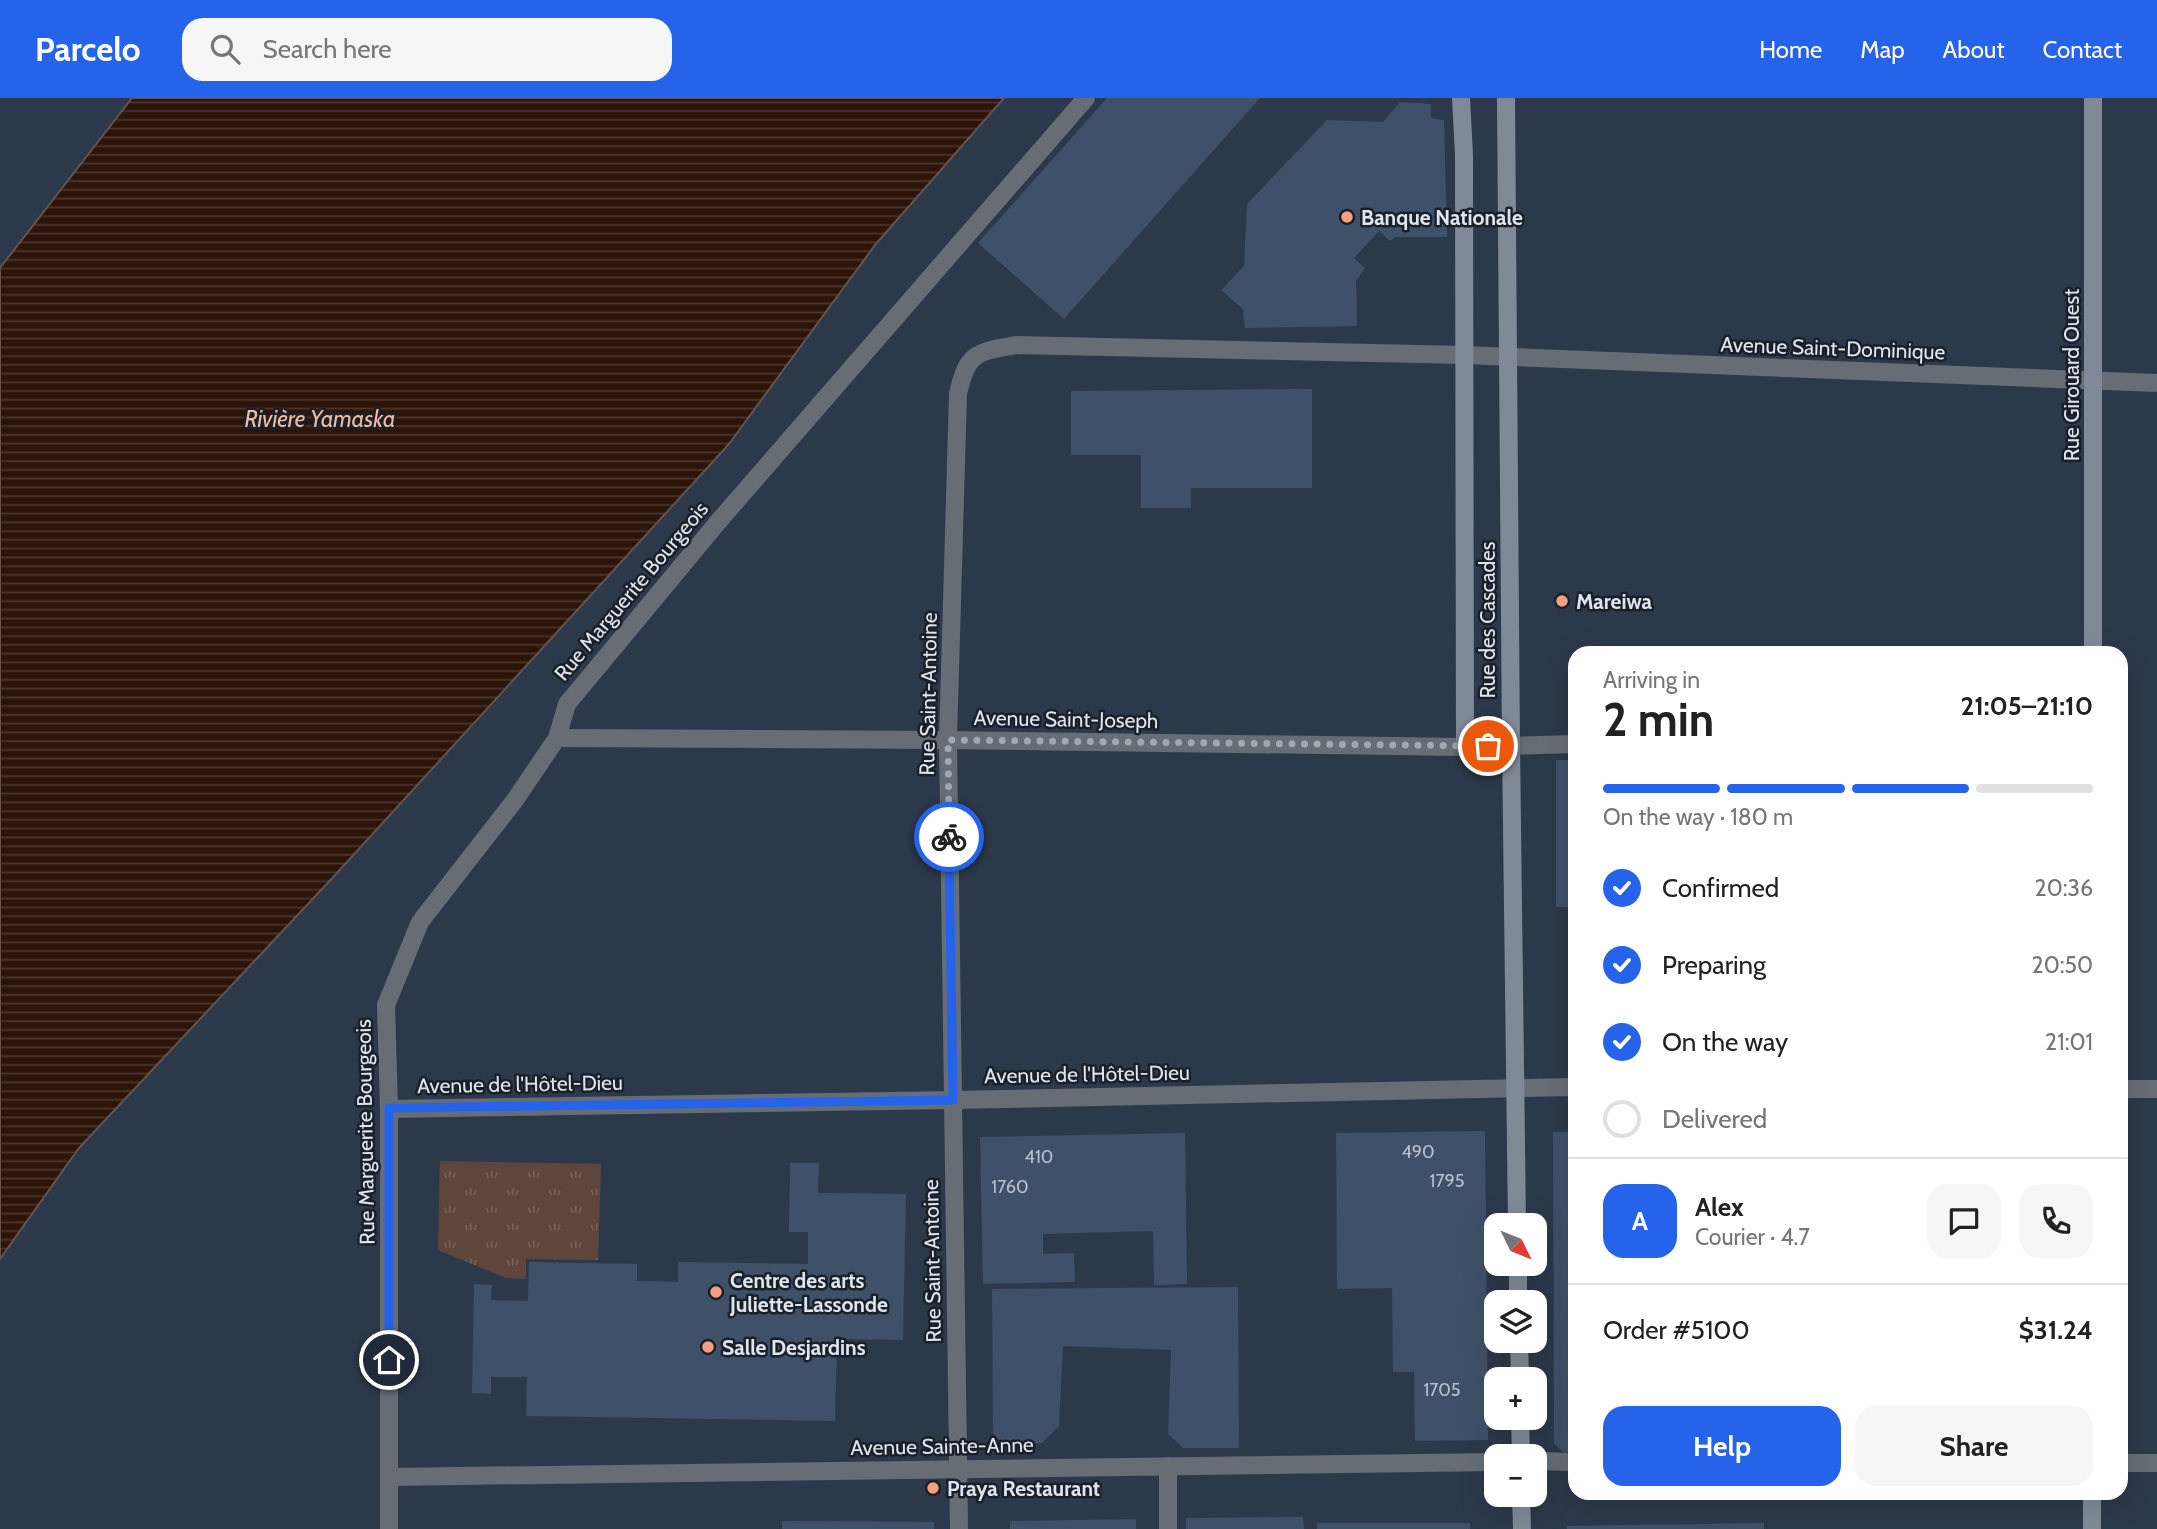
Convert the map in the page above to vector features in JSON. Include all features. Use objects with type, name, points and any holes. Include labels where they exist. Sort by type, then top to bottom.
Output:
[{"type":"street","name":"Rue Marguerite Bourgeois","points":[[389,1529],[389,1108],[386,1005],[421,922],[515,800],[557,738],[567,704],[718,522],[1086,98]]},
{"type":"street","name":"Rue des Cascades","points":[[1461,98],[1464,155],[1465,747]]},
{"type":"street","name":"Rue des Cascades","points":[[1506,98],[1517,1213]]},
{"type":"street","name":"Rue Girouard Ouest","points":[[2093,646],[2094,98]]},
{"type":"street","name":"Rue Saint-Antoine","points":[[959,1529],[948,740],[958,394],[963,371],[981,351],[1016,345],[1508,358]]},
{"type":"street","name":"Avenue Saint-Dominique","points":[[1508,358],[2157,383]]},
{"type":"street","name":"Avenue Saint-Joseph","points":[[557,738],[1465,747],[1568,744]]},
{"type":"street","name":"Avenue de l'Hôtel-Dieu","points":[[389,1108],[1568,1087]]},
{"type":"street","points":[[2128,1089],[2157,1090]]},
{"type":"street","points":[[1547,1461],[1568,1462]]},
{"type":"street","name":"Avenue Sainte-Anne","points":[[389,1477],[1484,1462]]},
{"type":"street","points":[[2128,1463],[2157,1463]]},
{"type":"street","points":[[1168,1466],[1168,1529]]},
{"type":"street","points":[[2092,1500],[2092,1529]]},
{"type":"street","points":[[1521,1507],[1522,1529]]},
{"type":"green space","points":[[440,1161],[601,1164],[598,1260],[526,1259],[526,1279],[506,1278],[438,1250]]},
{"type":"water","name":"Rivière Yamaska","points":[[132,98],[1004,98],[875,245],[729,444],[336,874],[79,1148],[0,1259],[0,268]]},
{"type":"building","points":[[1107,98],[1260,98],[1064,319],[978,243]]},
{"type":"building","name":"Banque Nationale","points":[[1400,102],[1431,104],[1431,118],[1444,120],[1447,237],[1396,237],[1390,241],[1379,231],[1354,258],[1365,268],[1356,281],[1357,326],[1245,328],[1243,309],[1221,290],[1244,266],[1247,204],[1327,120],[1383,122]]},
{"type":"building","points":[[1312,389],[1312,488],[1191,488],[1191,508],[1141,508],[1141,455],[1071,455],[1071,391]]},
{"type":"building","points":[[1556,760],[1568,760],[1568,907],[1556,907]]},
{"type":"building","points":[[1485,1131],[1484,1276],[1486,1276],[1487,1290],[1484,1290],[1484,1353],[1487,1353],[1487,1367],[1484,1367],[1484,1430],[1488,1430],[1488,1440],[1415,1441],[1414,1372],[1393,1372],[1392,1288],[1337,1289],[1336,1133]]},
{"type":"building","points":[[1553,1132],[1568,1132],[1568,1452],[1563,1452],[1554,1444]]},
{"type":"building","points":[[1185,1133],[1187,1284],[1154,1285],[1153,1231],[1043,1234],[1043,1254],[1074,1253],[1075,1282],[983,1284],[980,1137]]},
{"type":"building","name":"Centre des arts Juliette-Lassonde","points":[[790,1163],[819,1163],[818,1193],[906,1194],[903,1340],[837,1339],[835,1421],[526,1416],[527,1377],[491,1377],[491,1394],[472,1393],[474,1284],[492,1285],[491,1300],[528,1301],[529,1262],[637,1264],[637,1281],[678,1282],[678,1262],[808,1264],[808,1232],[789,1232]]},
{"type":"building","points":[[1238,1287],[1239,1448],[1183,1448],[1168,1434],[1171,1350],[1063,1346],[1059,1426],[1042,1443],[1003,1444],[993,1433],[992,1289]]},
{"type":"building","points":[[1303,1517],[1304,1529],[1186,1529],[1186,1518]]},
{"type":"building","points":[[1136,1519],[1136,1529],[1010,1529],[1010,1521]]},
{"type":"building","points":[[782,1521],[934,1522],[934,1529],[782,1529]]},
{"type":"building","points":[[1317,1523],[1470,1523],[1470,1529],[1317,1529]]},
{"type":"building","points":[[1764,1523],[1764,1529],[1567,1529],[1567,1526]]},
{"type":"way so far","points":[[949,837],[948,740],[1488,746]]},
{"type":"place","name":"Banque Nationale","points":[[1347,217]]},
{"type":"place","name":"Mareiwa","points":[[1562,601]]},
{"type":"place","name":"Centre des arts Juliette-Lassonde","points":[[716,1292]]},
{"type":"place","name":"Salle Desjardins","points":[[708,1347]]},
{"type":"place","name":"Praya Restaurant","points":[[933,1488]]},
{"type":"route","points":[[389,1360],[389,1108],[953,1100],[949,837]]}]
